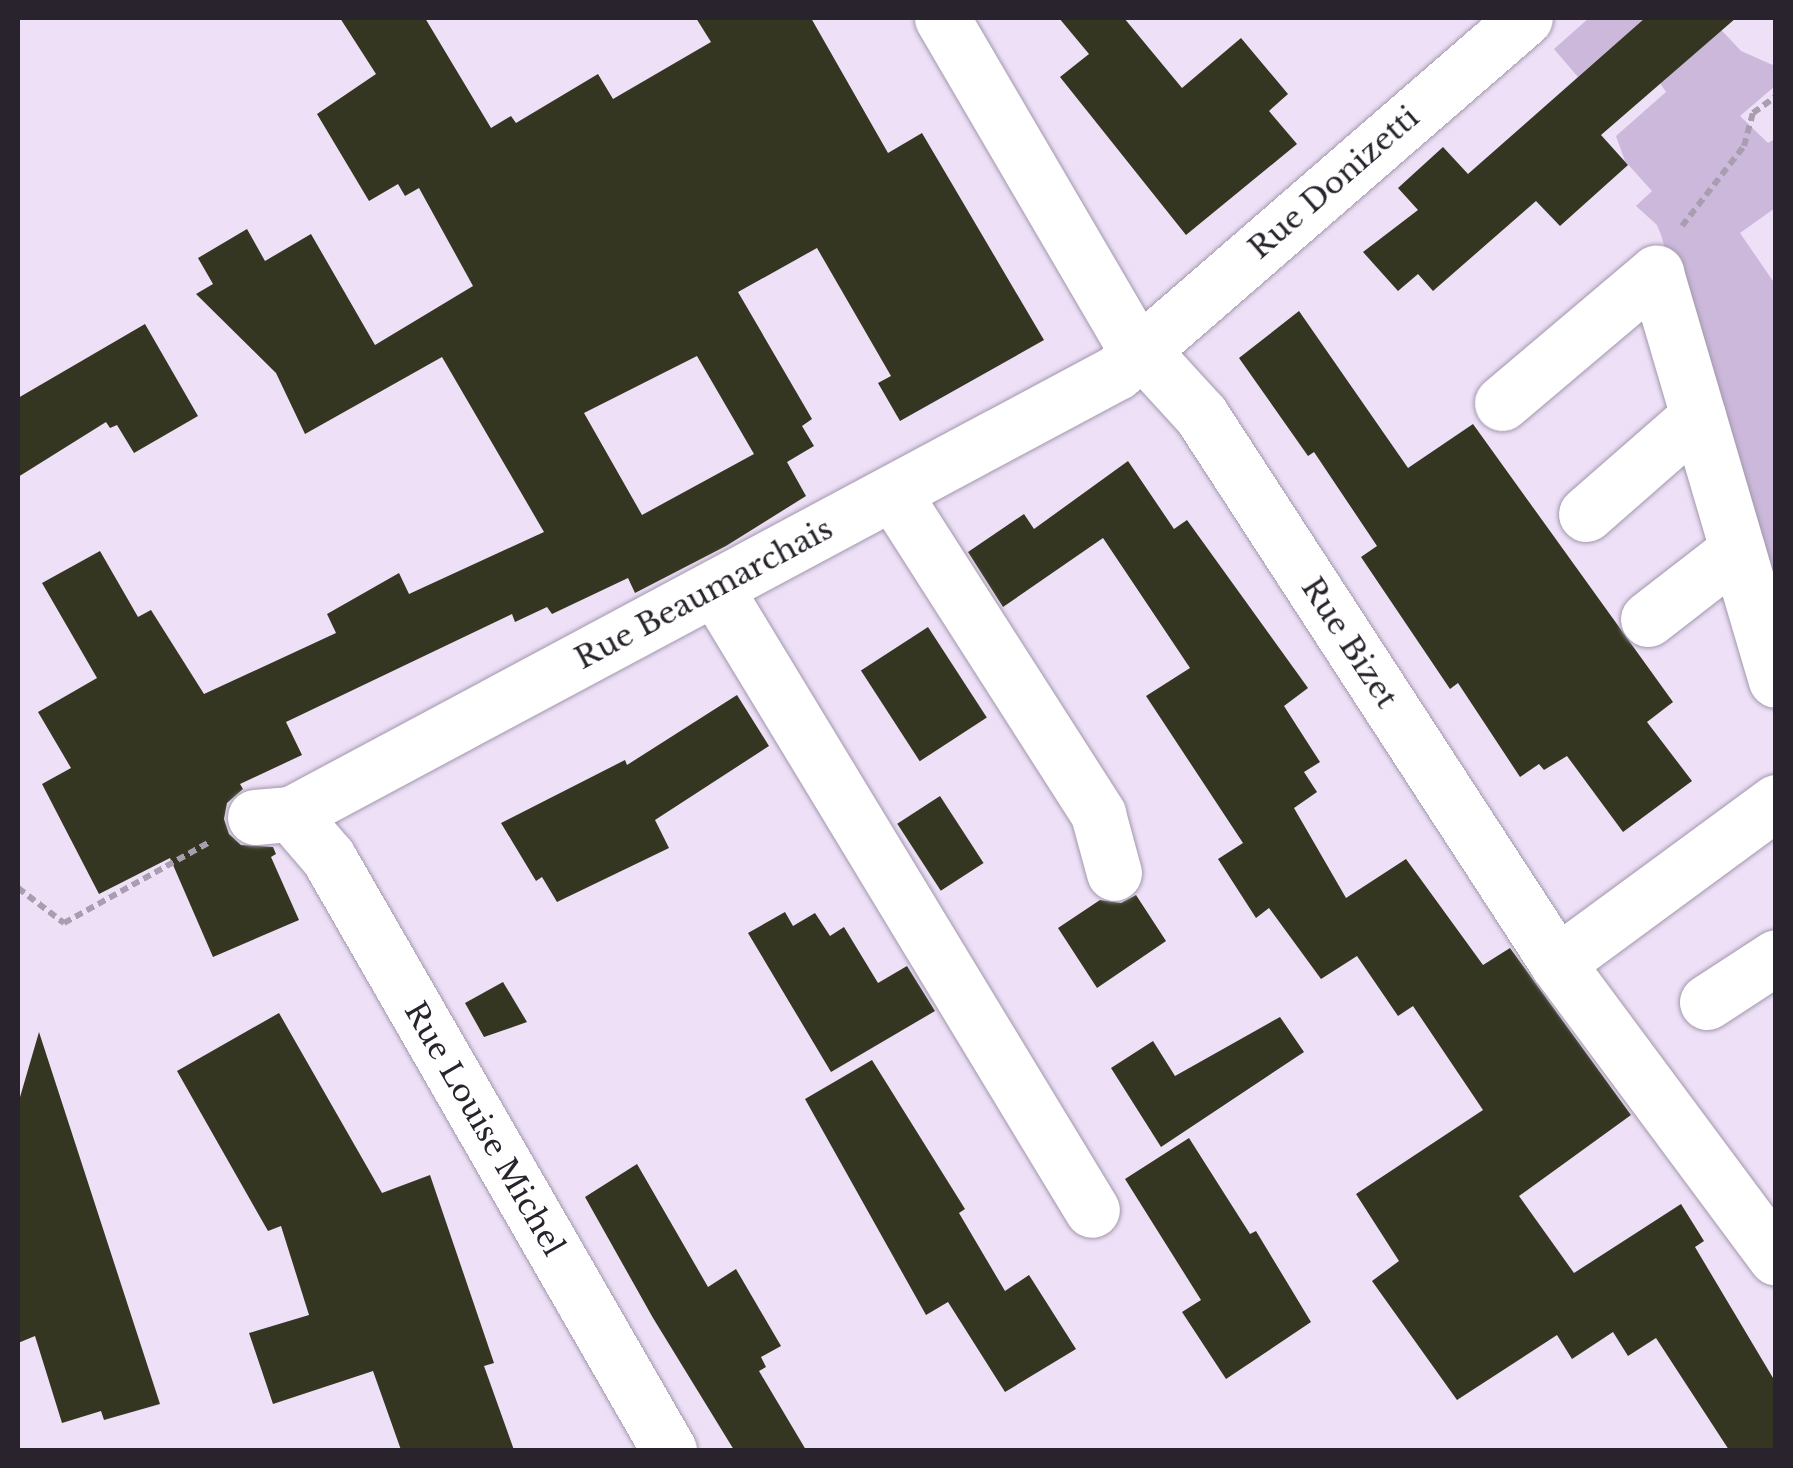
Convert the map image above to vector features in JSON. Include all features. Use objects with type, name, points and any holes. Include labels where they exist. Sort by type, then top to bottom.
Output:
[{"type":"street","name":"Rue Bizet","points":[[942,18],[1118,318],[1201,416],[1557,963],[1776,1258]]},
{"type":"street","name":"Rue Donizetti","points":[[1144,351],[1525,18]]},
{"type":"street","points":[[1502,403],[1656,272],[1776,680]]},
{"type":"street","name":"Rue Beaumarchais","points":[[273,815],[715,588],[1117,372],[1144,351]]},
{"type":"street","points":[[1586,514],[1698,416]]},
{"type":"street","points":[[892,493],[1098,814],[1114,873]]},
{"type":"street","points":[[1648,619],[1737,550]]},
{"type":"street","points":[[715,588],[1092,1210]]},
{"type":"street","points":[[1557,963],[1776,802]]},
{"type":"street","name":"Rue Louise Michel","points":[[273,815],[328,857],[669,1450]]},
{"type":"street","points":[[1707,1002],[1776,957]]},
{"type":"path","points":[[1656,272],[1658,254],[1744,146],[1753,113],[1776,96]]},
{"type":"path","points":[[18,888],[64,923],[273,815]]},
{"type":"shaded area","points":[[1589,18],[1645,18],[1578,77],[1554,49]]},
{"type":"shaded area","points":[[1650,18],[1710,18],[1741,51],[1775,66],[1775,86],[1740,116],[1768,143],[1775,139],[1775,208],[1740,233],[1775,284],[1775,630],[1661,235],[1657,225],[1636,206],[1652,191],[1625,161],[1616,136],[1666,92],[1660,83],[1686,60]]},
{"type":"building","points":[[340,18],[425,18],[491,128],[511,116],[516,123],[598,74],[613,99],[711,42],[696,18],[811,18],[888,153],[922,133],[1044,340],[900,421],[878,383],[891,376],[817,248],[738,292],[812,419],[802,426],[814,446],[787,462],[806,496],[726,546],[635,593],[628,578],[552,614],[547,607],[515,622],[512,614],[286,722],[302,755],[240,784],[243,789],[227,803],[224,819],[229,834],[241,845],[273,847],[276,854],[271,857],[299,920],[213,957],[170,858],[99,894],[42,784],[71,768],[38,712],[97,678],[42,583],[100,551],[138,617],[151,610],[204,694],[336,633],[327,614],[399,573],[409,594],[544,532],[442,357],[305,434],[276,373],[196,294],[213,284],[198,258],[247,229],[265,261],[311,234],[375,345],[473,286],[419,188],[405,196],[398,184],[369,201],[317,114],[376,74]],"holes":[[[697,356],[754,454],[642,515],[584,413]]]},
{"type":"building","points":[[1059,18],[1124,18],[1182,88],[1241,38],[1288,94],[1269,111],[1297,144],[1186,235],[1060,77],[1089,54]]},
{"type":"building","points":[[1645,18],[1736,18],[1601,135],[1628,165],[1560,226],[1536,201],[1433,291],[1418,274],[1398,291],[1363,252],[1418,210],[1398,188],[1443,147],[1468,174]]},
{"type":"building","points":[[1299,311],[1408,468],[1473,424],[1673,702],[1647,722],[1692,781],[1623,832],[1567,756],[1544,770],[1539,764],[1520,777],[1458,683],[1450,689],[1361,557],[1377,546],[1314,452],[1308,456],[1239,358]]},
{"type":"building","points":[[145,324],[198,416],[134,453],[117,425],[110,428],[106,422],[18,477],[18,398]]},
{"type":"building","points":[[1128,461],[1174,529],[1187,520],[1308,688],[1284,706],[1320,762],[1304,772],[1317,792],[1294,808],[1346,898],[1406,859],[1483,965],[1510,948],[1631,1115],[1519,1196],[1574,1273],[1681,1204],[1704,1241],[1695,1247],[1776,1383],[1776,1450],[1729,1450],[1656,1338],[1628,1356],[1613,1332],[1572,1359],[1557,1335],[1457,1400],[1372,1281],[1399,1261],[1356,1194],[1483,1110],[1413,1006],[1398,1016],[1357,956],[1321,979],[1269,908],[1256,918],[1218,859],[1243,843],[1146,696],[1190,668],[1103,538],[1003,607],[968,552],[1024,514],[1034,529]]},
{"type":"building","points":[[928,627],[987,718],[920,761],[861,671]]},
{"type":"building","points":[[737,695],[769,746],[655,820],[669,848],[557,902],[542,877],[536,881],[501,823],[625,760],[627,765]]},
{"type":"building","points":[[940,796],[984,863],[941,891],[897,824]]},
{"type":"building","points":[[1136,895],[1166,941],[1097,988],[1058,928],[1100,900],[1121,903]]},
{"type":"building","points":[[785,912],[793,926],[815,913],[830,936],[844,927],[878,983],[907,966],[935,1011],[831,1072],[748,933]]},
{"type":"building","points":[[503,982],[527,1022],[484,1037],[465,1003]]},
{"type":"building","points":[[279,1013],[382,1193],[430,1175],[494,1363],[484,1366],[514,1450],[401,1450],[373,1371],[273,1404],[249,1333],[309,1315],[281,1226],[268,1231],[177,1071]]},
{"type":"building","points":[[1280,1017],[1304,1052],[1161,1147],[1111,1068],[1153,1041],[1175,1076]]},
{"type":"building","points":[[39,1032],[160,1404],[104,1420],[101,1411],[62,1423],[35,1336],[18,1343],[18,1104]]},
{"type":"building","points":[[872,1060],[965,1209],[959,1213],[1005,1291],[1029,1275],[1076,1349],[1005,1392],[948,1302],[926,1315],[805,1099]]},
{"type":"building","points":[[1189,1138],[1250,1234],[1256,1231],[1311,1322],[1226,1379],[1182,1312],[1201,1300],[1125,1179]]},
{"type":"building","points":[[637,1164],[708,1287],[736,1269],[781,1346],[761,1357],[766,1367],[759,1371],[806,1450],[734,1450],[653,1318],[585,1197]]}]
